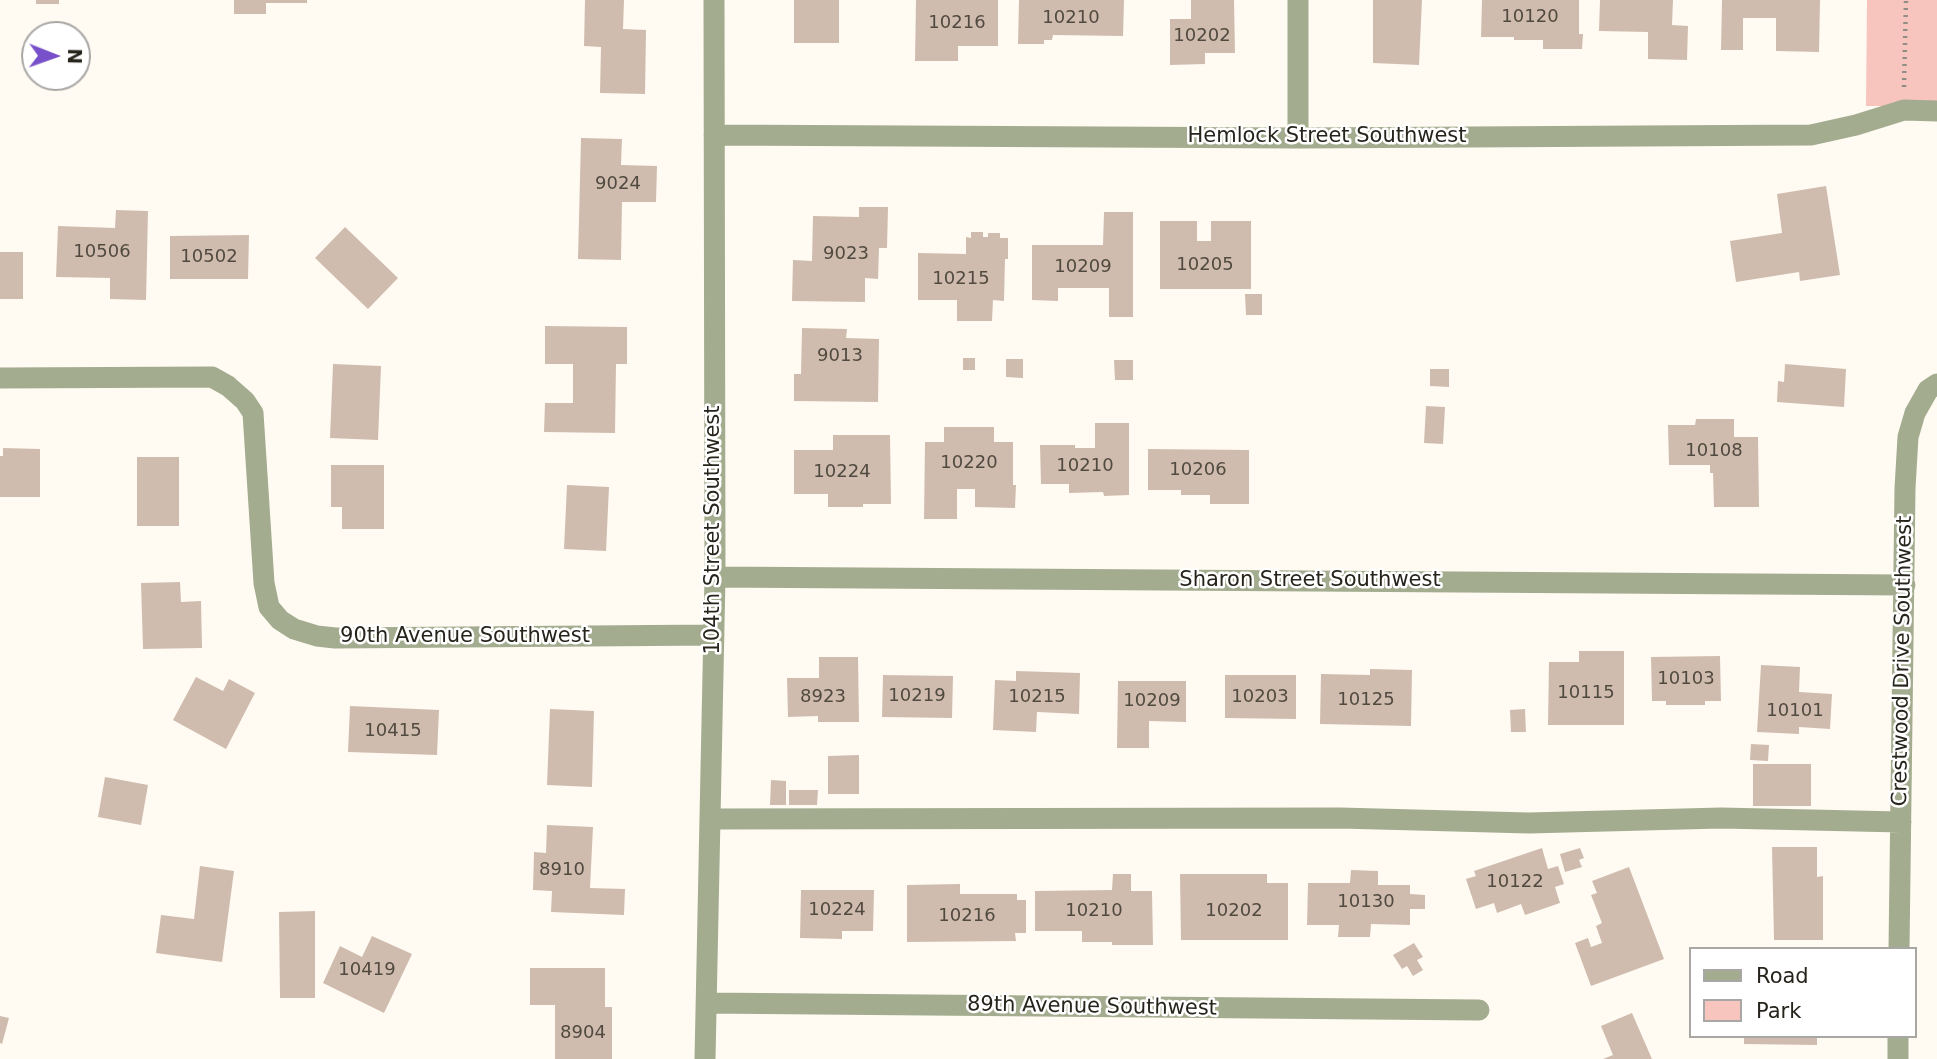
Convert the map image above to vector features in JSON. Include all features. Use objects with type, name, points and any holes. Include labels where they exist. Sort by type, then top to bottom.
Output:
[{"type":"street","name":"104th Street Southwest","points":[[705,1059],[715,577],[715,0]]},
{"type":"street","points":[[1298,0],[1298,138]]},
{"type":"street","name":"Hemlock Street Southwest","points":[[714,135],[1298,138],[1811,135],[1904,110],[1937,111]]},
{"type":"street","name":"90th Avenue Southwest","points":[[0,378],[212,377],[228,386],[245,401],[253,413],[264,583],[269,607],[280,620],[294,629],[335,638],[714,635]]},
{"type":"street","name":"Crestwood Drive Southwest","points":[[1899,947],[1905,488],[1908,437],[1914,413],[1927,390],[1937,384]]},
{"type":"street","name":"Sharon Street Southwest","points":[[715,577],[1905,585]]},
{"type":"street","points":[[710,819],[1340,818],[1529,823],[1721,818],[1901,822]]},
{"type":"street","name":"89th Avenue Southwest","points":[[706,1003],[1479,1010]]},
{"type":"street","points":[[1898,1038],[1898,1059]]},
{"type":"path","points":[[1904,110],[1906,0]]},
{"type":"green space","points":[[1867,0],[1937,0],[1937,111],[1903,106],[1866,106]]},
{"type":"building","points":[[36,0],[59,0],[59,4],[36,4]]},
{"type":"building","points":[[234,0],[307,0],[307,3],[266,3],[266,14],[234,14]]},
{"type":"building","points":[[585,0],[624,0],[623,29],[646,30],[645,94],[600,93],[601,47],[584,46]]},
{"type":"building","points":[[794,0],[839,0],[839,43],[794,43]]},
{"type":"building","points":[[916,0],[998,0],[998,46],[958,46],[958,61],[915,61]]},
{"type":"building","points":[[1019,0],[1124,0],[1123,36],[1053,35],[1052,40],[1044,40],[1044,44],[1018,44]]},
{"type":"building","points":[[1191,0],[1234,0],[1235,53],[1205,53],[1205,64],[1170,65],[1170,19],[1191,19]]},
{"type":"building","points":[[1373,0],[1422,0],[1419,65],[1373,63]]},
{"type":"building","points":[[1482,0],[1579,0],[1582,49],[1543,49],[1543,40],[1481,37]]},
{"type":"building","points":[[1600,0],[1673,0],[1672,25],[1688,26],[1687,60],[1648,59],[1648,32],[1599,31]]},
{"type":"building","points":[[1722,0],[1820,0],[1819,52],[1776,51],[1776,18],[1743,18],[1743,50],[1721,50]]},
{"type":"building","points":[[581,138],[622,139],[621,165],[657,166],[656,202],[622,202],[621,260],[578,259]]},
{"type":"building","points":[[1826,186],[1840,275],[1800,281],[1799,272],[1736,282],[1730,241],[1782,233],[1777,194]]},
{"type":"building","points":[[859,207],[888,207],[887,248],[879,248],[878,279],[865,278],[865,302],[792,301],[793,260],[812,261],[813,216],[859,217]]},
{"type":"building","points":[[116,210],[148,211],[146,300],[110,299],[110,278],[56,277],[58,226],[115,228]]},
{"type":"building","points":[[1104,212],[1133,212],[1133,317],[1109,317],[1109,288],[1058,288],[1058,301],[1032,300],[1032,245],[1103,245]]},
{"type":"building","points":[[1160,221],[1197,221],[1197,241],[1211,241],[1211,221],[1251,221],[1251,289],[1160,289]]},
{"type":"building","points":[[345,227],[398,278],[368,309],[315,258]]},
{"type":"building","points":[[971,232],[983,232],[983,237],[988,237],[988,233],[1000,233],[1000,238],[1008,238],[1004,301],[993,300],[992,321],[957,321],[957,300],[918,300],[918,253],[966,254],[966,237],[971,238]]},
{"type":"building","points":[[249,235],[248,279],[170,279],[170,236]]},
{"type":"building","points":[[0,252],[23,252],[23,299],[0,299]]},
{"type":"building","points":[[1245,294],[1262,294],[1262,315],[1246,315]]},
{"type":"building","points":[[545,326],[627,327],[627,364],[616,364],[615,433],[544,432],[545,403],[573,403],[573,364],[545,364]]},
{"type":"building","points":[[802,328],[847,329],[846,338],[879,339],[878,402],[794,401],[794,374],[801,374]]},
{"type":"building","points":[[963,358],[975,358],[975,370],[963,370]]},
{"type":"building","points":[[1006,359],[1023,359],[1023,378],[1006,377]]},
{"type":"building","points":[[1114,360],[1133,360],[1133,380],[1115,380]]},
{"type":"building","points":[[333,364],[381,366],[378,440],[330,438]]},
{"type":"building","points":[[1785,364],[1846,369],[1844,407],[1777,402],[1778,381],[1784,382]]},
{"type":"building","points":[[1430,369],[1449,369],[1449,387],[1430,386]]},
{"type":"building","points":[[1426,406],[1445,407],[1443,444],[1424,443]]},
{"type":"building","points":[[1696,419],[1734,419],[1734,437],[1758,437],[1759,507],[1714,507],[1713,473],[1710,473],[1710,465],[1669,465],[1668,425],[1695,425]]},
{"type":"building","points":[[1095,423],[1129,423],[1129,495],[1104,496],[1103,492],[1069,493],[1069,484],[1041,484],[1040,445],[1095,448]]},
{"type":"building","points":[[944,427],[994,427],[994,442],[1013,442],[1015,508],[975,507],[975,489],[957,489],[957,519],[924,519],[925,442],[944,442]]},
{"type":"building","points":[[833,435],[890,435],[891,504],[828,507],[828,494],[794,494],[794,450],[833,450]]},
{"type":"building","points":[[3,448],[40,449],[40,497],[0,497],[0,456],[3,456]]},
{"type":"building","points":[[1148,449],[1249,450],[1249,504],[1210,504],[1210,495],[1181,495],[1181,490],[1148,490]]},
{"type":"building","points":[[137,457],[179,457],[179,526],[137,526]]},
{"type":"building","points":[[331,465],[384,465],[384,529],[342,529],[342,507],[331,507]]},
{"type":"building","points":[[567,485],[609,487],[606,551],[564,549]]},
{"type":"building","points":[[180,582],[181,602],[201,601],[202,648],[143,649],[141,583]]},
{"type":"building","points":[[1579,651],[1624,651],[1624,725],[1548,725],[1549,662],[1579,662]]},
{"type":"building","points":[[1720,656],[1721,701],[1705,701],[1705,705],[1666,705],[1666,701],[1652,701],[1651,657]]},
{"type":"building","points":[[819,657],[858,657],[859,722],[818,722],[818,716],[788,717],[787,678],[819,678]]},
{"type":"building","points":[[1761,665],[1800,667],[1799,692],[1832,694],[1830,729],[1799,727],[1799,734],[1757,732]]},
{"type":"building","points":[[1370,669],[1412,670],[1411,726],[1320,724],[1321,674],[1370,675]]},
{"type":"building","points":[[1016,671],[1080,673],[1079,714],[1037,712],[1036,732],[993,730],[995,680],[1016,681]]},
{"type":"building","points":[[883,675],[953,676],[952,718],[882,717]]},
{"type":"building","points":[[1225,675],[1296,675],[1296,719],[1225,718]]},
{"type":"building","points":[[196,677],[223,691],[229,679],[255,693],[226,749],[173,720]]},
{"type":"building","points":[[1118,681],[1186,681],[1186,722],[1149,721],[1149,748],[1117,748]]},
{"type":"building","points":[[350,706],[439,710],[437,755],[348,752]]},
{"type":"building","points":[[550,709],[594,711],[592,787],[547,785]]},
{"type":"building","points":[[1525,709],[1526,732],[1511,732],[1510,710]]},
{"type":"building","points":[[1751,744],[1769,745],[1768,761],[1750,760]]},
{"type":"building","points":[[859,755],[859,794],[828,794],[828,756]]},
{"type":"building","points":[[1753,764],[1811,764],[1811,806],[1753,806]]},
{"type":"building","points":[[105,777],[148,785],[141,825],[98,817]]},
{"type":"building","points":[[771,780],[786,781],[786,805],[770,805]]},
{"type":"building","points":[[789,790],[818,790],[817,805],[789,805]]},
{"type":"building","points":[[547,825],[593,827],[590,888],[625,889],[624,915],[551,912],[552,891],[533,890],[534,852],[546,853]]},
{"type":"building","points":[[1772,847],[1817,847],[1817,877],[1823,876],[1823,940],[1774,940]]},
{"type":"building","points":[[1542,848],[1548,869],[1558,866],[1564,884],[1555,887],[1560,903],[1525,915],[1521,904],[1497,913],[1494,903],[1476,909],[1466,879],[1476,876],[1474,871]]},
{"type":"building","points":[[1580,848],[1584,858],[1579,860],[1582,867],[1565,872],[1560,854]]},
{"type":"building","points":[[200,866],[234,871],[222,962],[156,953],[161,915],[194,919]]},
{"type":"building","points":[[1629,867],[1664,959],[1591,986],[1575,943],[1588,938],[1591,947],[1602,943],[1596,926],[1602,923],[1591,895],[1597,893],[1592,881]]},
{"type":"building","points":[[1351,870],[1378,871],[1378,885],[1410,885],[1410,894],[1425,895],[1425,909],[1410,909],[1410,925],[1371,924],[1370,937],[1338,937],[1339,925],[1307,925],[1308,883],[1350,883]]},
{"type":"building","points":[[1113,874],[1131,874],[1131,891],[1152,891],[1153,945],[1082,942],[1082,931],[1035,931],[1035,891],[1112,890]]},
{"type":"building","points":[[1180,874],[1267,874],[1267,883],[1288,883],[1288,940],[1181,940]]},
{"type":"building","points":[[960,884],[960,894],[1017,894],[1017,900],[1026,900],[1026,933],[1015,933],[1016,941],[907,942],[907,885]]},
{"type":"building","points":[[801,890],[874,890],[873,931],[842,931],[842,939],[800,938]]},
{"type":"building","points":[[315,911],[315,998],[280,998],[279,912]]},
{"type":"building","points":[[372,936],[412,954],[384,1013],[323,983],[340,946],[362,957]]},
{"type":"building","points":[[1414,943],[1423,957],[1417,960],[1423,970],[1413,976],[1407,966],[1402,969],[1393,955]]},
{"type":"building","points":[[530,968],[605,968],[605,1007],[612,1007],[612,1059],[555,1059],[555,1005],[530,1005]]},
{"type":"building","points":[[1632,1013],[1652,1059],[1603,1059],[1613,1055],[1601,1026]]},
{"type":"building","points":[[0,1016],[9,1018],[2,1044],[0,1043]]},
{"type":"building","points":[[1744,1038],[1817,1038],[1817,1045],[1744,1044]]}]
